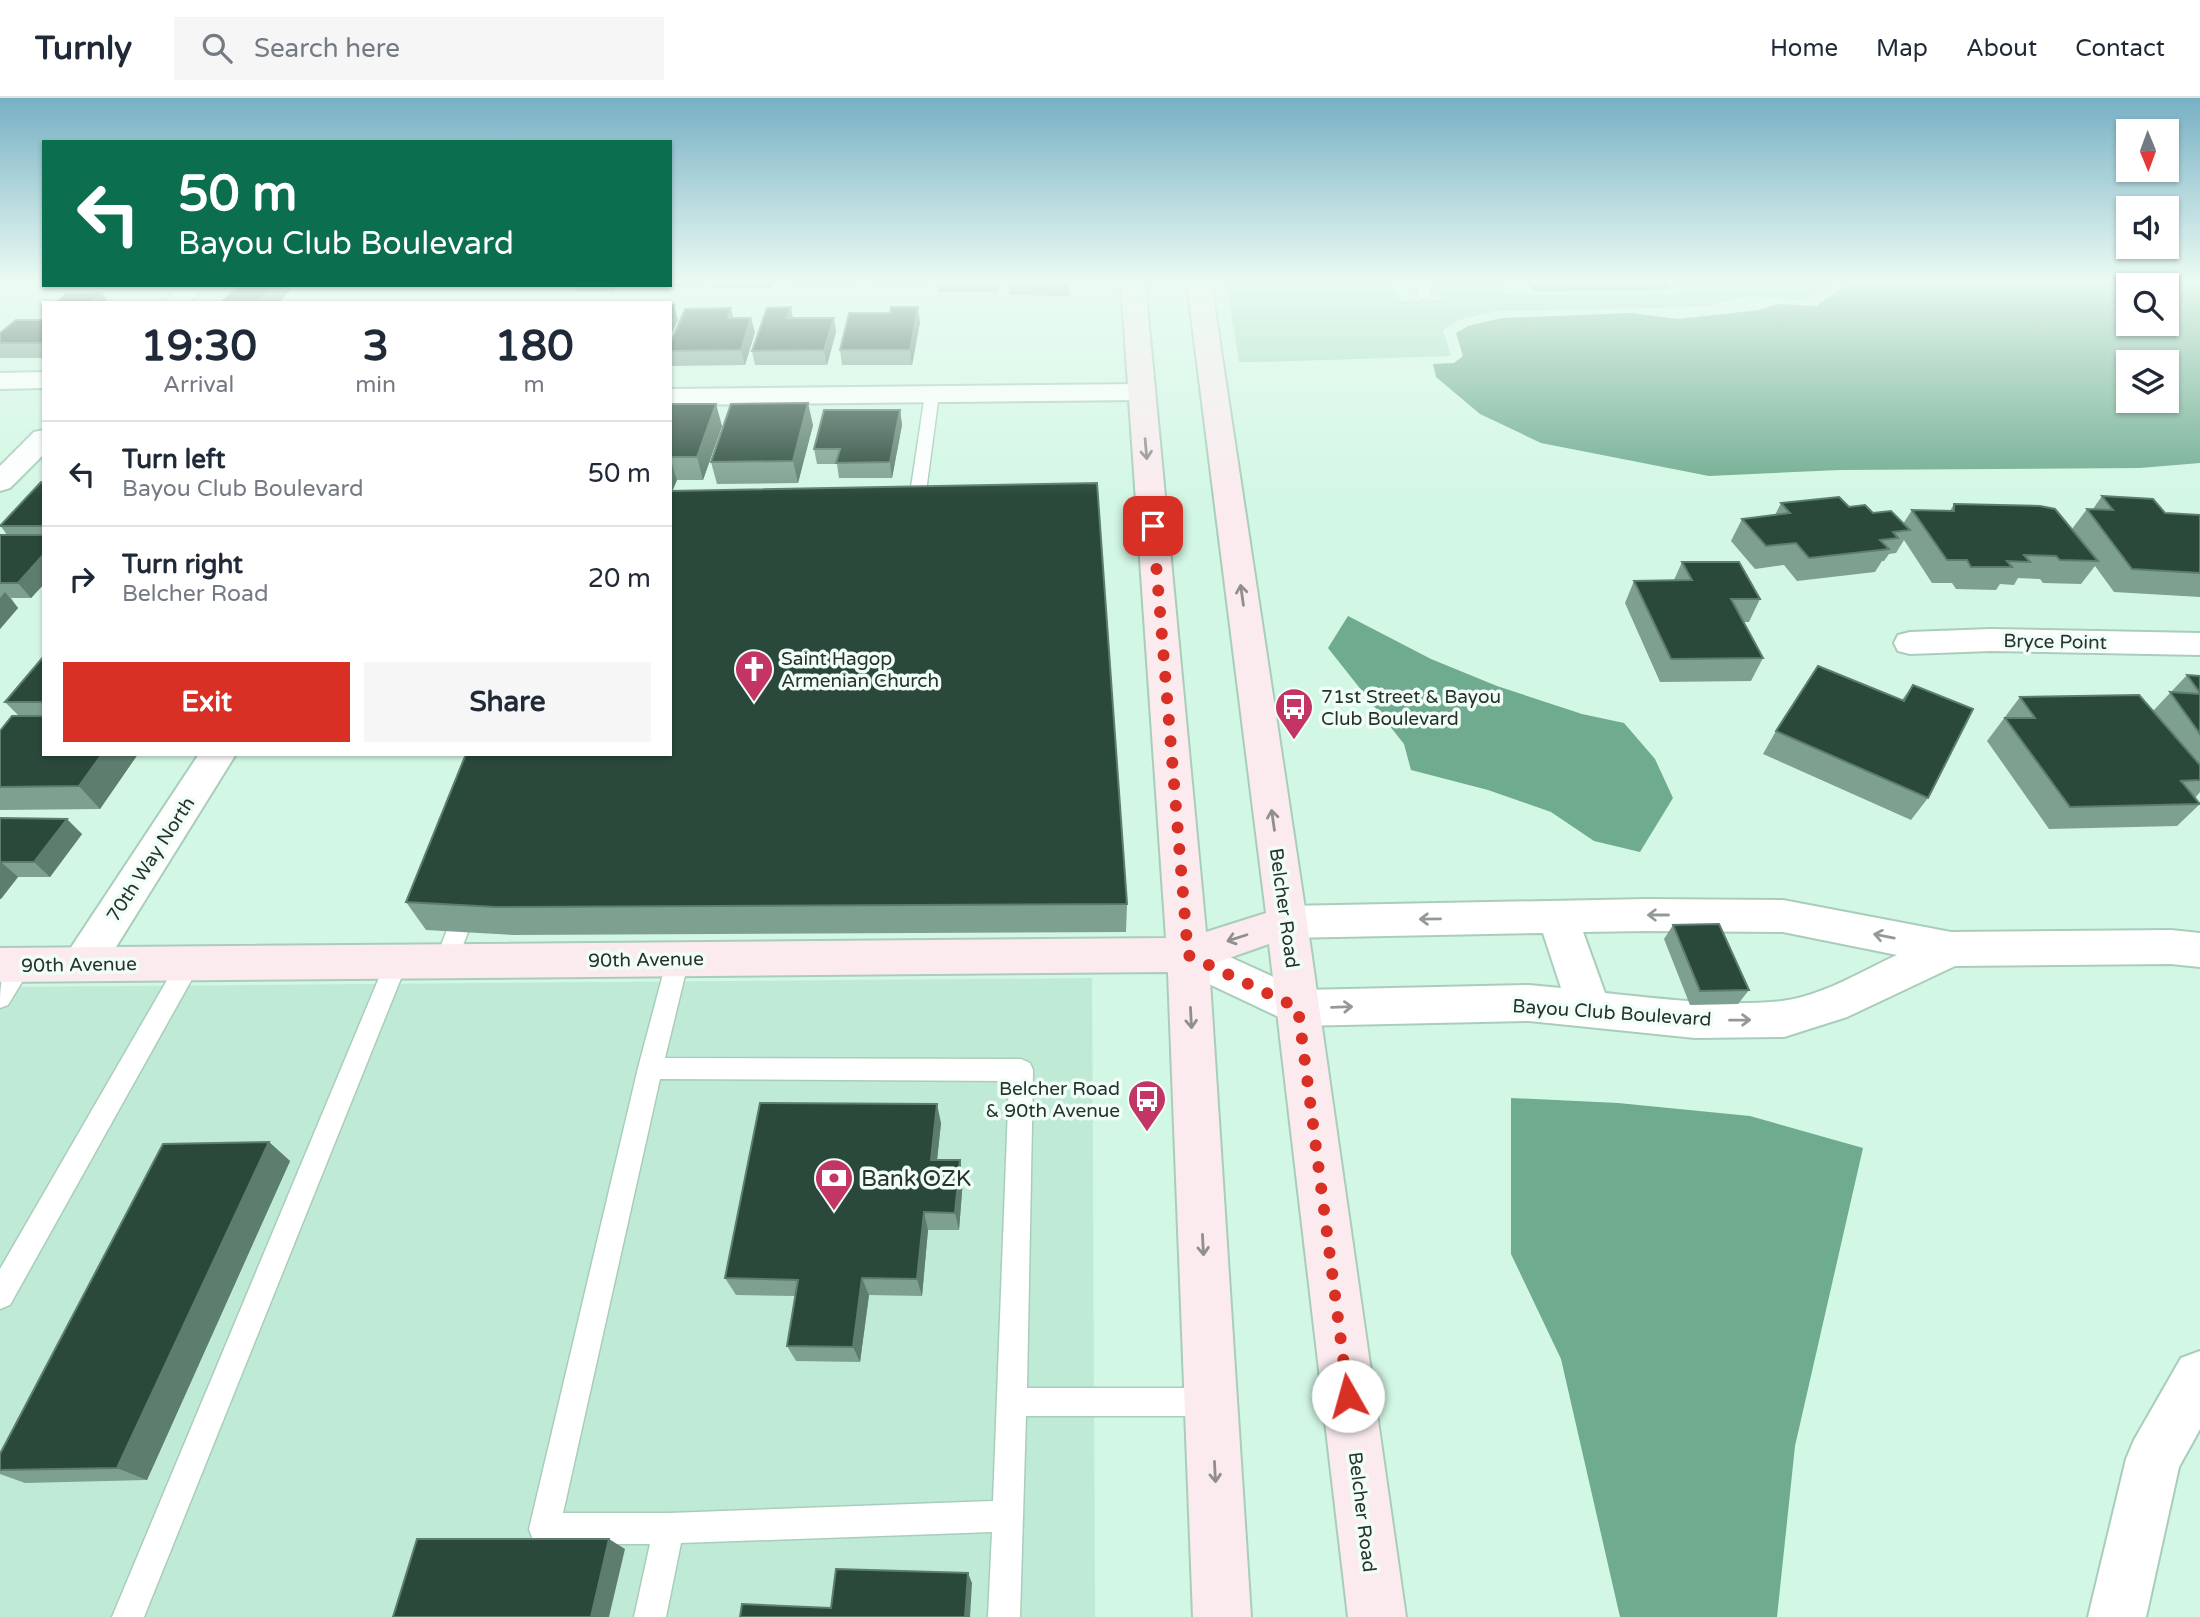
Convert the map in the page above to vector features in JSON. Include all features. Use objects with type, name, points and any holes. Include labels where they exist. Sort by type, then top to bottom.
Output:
[{"type":"main road","points":[[1139,354],[1188,955],[1222,1617]]},
{"type":"main road","name":"Belcher Road","points":[[1209,354],[1287,922],[1377,1617]]},
{"type":"main road","name":"90th Avenue","points":[[11,965],[1188,955],[1287,922]]},
{"type":"street","points":[[0,381],[42,380]]},
{"type":"street","points":[[672,397],[1142,393]]},
{"type":"street","points":[[0,482],[42,440]]},
{"type":"street","name":"Bryce Point","points":[[1910,643],[1991,640],[2200,644]]},
{"type":"street","name":"70th Way North","points":[[83,964],[217,756]]},
{"type":"street","name":"Bayou Club Boulevard","points":[[1287,922],[1783,916],[1951,949],[2171,947],[2200,950]]},
{"type":"street","points":[[1559,917],[1588,1009]]},
{"type":"street","name":"Bayou Club Boulevard","points":[[1188,955],[1298,1008],[1529,1003],[1695,1020],[1784,1019],[1832,1003],[1951,949]]},
{"type":"street","points":[[2117,1617],[2153,1459],[2200,1377]]},
{"type":"lane","points":[[932,394],[915,514],[907,527],[933,529]]},
{"type":"lane","points":[[446,961],[477,883]]},
{"type":"lane","points":[[678,959],[650,1068],[544,1529],[669,1528],[1007,1516]]},
{"type":"lane","points":[[128,1617],[397,961]]},
{"type":"lane","points":[[0,1295],[189,963]]},
{"type":"lane","points":[[0,998],[11,965]]},
{"type":"lane","points":[[650,1068],[1021,1070],[1004,1617]]},
{"type":"lane","points":[[1012,1402],[1211,1402]]},
{"type":"lane","points":[[650,1617],[669,1528]]},
{"type":"shaded area","points":[[1238,354],[1450,354],[1451,356],[1259,362],[1239,362]]},
{"type":"shaded area","points":[[1462,354],[2116,354],[2116,413],[2179,413],[2179,354],[2200,354],[2200,463],[2140,468],[1839,470],[1709,476],[1541,443],[1480,414],[1436,377],[1433,364],[1454,363]]},
{"type":"shaded area","points":[[1348,616],[1431,659],[1497,686],[1582,714],[1624,723],[1655,759],[1673,798],[1640,852],[1594,841],[1551,812],[1488,790],[1411,770],[1404,744],[1328,648]]},
{"type":"shaded area","points":[[1092,978],[1095,1617],[0,1617],[0,987]]},
{"type":"shaded area","points":[[1511,1098],[1618,1103],[1750,1116],[1863,1148],[1795,1446],[1777,1617],[1620,1617],[1561,1359],[1511,1254]]},
{"type":"building","points":[[808,403],[793,461],[711,462],[731,404]]},
{"type":"building","points":[[672,404],[716,404],[697,457],[672,457]]},
{"type":"building","points":[[824,410],[900,410],[890,462],[836,463],[840,449],[814,449]]},
{"type":"building","points":[[41,482],[42,482],[42,526],[0,526]]},
{"type":"building","points":[[1097,483],[1127,904],[496,907],[406,902],[465,756],[672,756],[672,491]]},
{"type":"building","points":[[2102,496],[2153,499],[2165,513],[2200,515],[2200,573],[2132,569],[2087,509],[2113,510]]},
{"type":"building","points":[[1839,497],[1849,507],[1865,505],[1873,513],[1891,511],[1910,530],[1893,532],[1898,538],[1880,540],[1889,549],[1809,558],[1796,543],[1766,546],[1742,519],[1790,513],[1781,503]]},
{"type":"building","points":[[1954,504],[2040,506],[2055,509],[2098,561],[2024,555],[2030,562],[2007,561],[2012,567],[1971,567],[1967,560],[1947,560],[1912,510],[1954,511]]},
{"type":"building","points":[[0,535],[42,535],[42,556],[18,583],[0,583]]},
{"type":"building","points":[[1682,562],[1739,562],[1760,599],[1731,599],[1763,658],[1671,659],[1634,581],[1692,580]]},
{"type":"building","points":[[42,658],[42,702],[5,702]]},
{"type":"building","points":[[1818,666],[1904,701],[1913,685],[1973,709],[1928,798],[1776,731]]},
{"type":"building","points":[[2187,675],[2200,676],[2200,693]]},
{"type":"building","points":[[2170,692],[2200,694],[2200,734]]},
{"type":"building","points":[[2139,695],[2200,765],[2200,780],[2181,781],[2200,804],[2070,807],[2005,718],[2035,718],[2020,697]]},
{"type":"building","points":[[12,716],[42,716],[42,756],[101,756],[79,786],[0,787],[0,731]]},
{"type":"building","points":[[0,818],[67,819],[34,862],[0,864]]},
{"type":"building","points":[[1719,924],[1749,990],[1700,991],[1673,925]]},
{"type":"building","points":[[760,1103],[937,1104],[931,1160],[960,1160],[955,1213],[924,1212],[917,1279],[862,1278],[853,1347],[787,1346],[798,1280],[725,1278]]},
{"type":"building","points":[[269,1142],[117,1468],[0,1470],[0,1454],[163,1144]]},
{"type":"building","points":[[417,1539],[609,1539],[591,1617],[393,1617]]},
{"type":"building","points":[[836,1569],[968,1573],[965,1617],[740,1617],[742,1604],[831,1608]]},
{"type":"place","name":"Saint Hagop Armenian Church","points":[[754,703]]},
{"type":"place","name":"71st Street & Bayou Club Boulevard","points":[[1294,741]]},
{"type":"place","name":"Belcher Road & 90th Avenue","points":[[1147,1133]]},
{"type":"place","name":"Bank OZK","points":[[834,1212]]},
{"type":"route","points":[[1153,526],[1188,955],[1298,1008],[1348,1396]]}]
